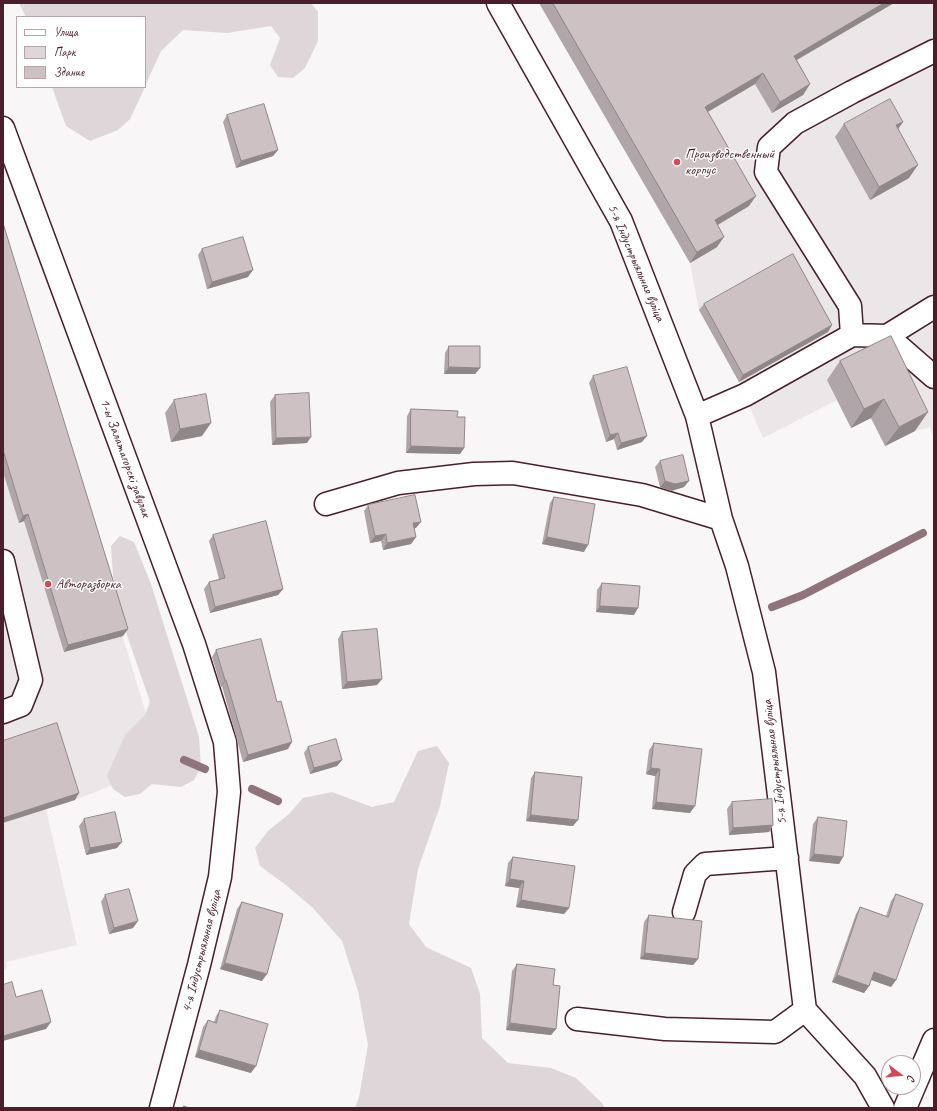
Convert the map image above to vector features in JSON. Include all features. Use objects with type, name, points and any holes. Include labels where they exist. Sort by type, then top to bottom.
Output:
[{"type":"street","name":"5-я Індустрыяльная вуліца","points":[[498,3],[621,221],[697,416],[722,519],[737,566],[764,672],[805,1010]]},
{"type":"street","points":[[852,335],[850,306],[766,172],[769,147],[795,123],[852,92],[934,51]]},
{"type":"street","name":"1-ы Залатагорскі завулак","points":[[3,128],[194,644],[225,742],[229,792]]},
{"type":"street","points":[[697,416],[745,395],[852,335],[887,336],[934,307]]},
{"type":"street","points":[[887,336],[934,377]]},
{"type":"street","points":[[326,504],[398,483],[474,474],[513,473],[642,495],[722,519]]},
{"type":"street","points":[[3,561],[32,680],[21,705],[3,712]]},
{"type":"street","name":"4-я Індустрыяльная вуліца","points":[[161,1108],[199,965],[220,877],[229,792]]},
{"type":"street","points":[[684,912],[695,874],[705,864],[787,858]]},
{"type":"street","points":[[577,1019],[665,1029],[775,1032],[805,1010],[865,1076],[883,1108]]},
{"type":"street","points":[[905,1108],[934,1040]]},
{"type":"shaded area","points":[[539,3],[934,3],[934,439],[930,427],[915,431],[885,446],[871,418],[851,428],[837,400],[763,438],[739,382],[699,310],[690,263]]},
{"type":"shaded area","points":[[3,244],[158,753],[140,774],[75,800],[46,809],[77,945],[6,962],[7,968],[3,970]]},
{"type":"green space","points":[[19,3],[311,3],[318,12],[318,41],[305,68],[293,78],[278,77],[270,65],[280,38],[271,26],[227,33],[183,30],[161,51],[146,84],[146,16],[26,16]]},
{"type":"green space","points":[[52,88],[145,88],[130,119],[118,130],[90,141],[66,126]]},
{"type":"green space","points":[[120,536],[134,542],[151,584],[199,737],[201,767],[194,780],[181,787],[152,784],[140,794],[125,797],[113,789],[107,776],[125,735],[145,715],[150,702],[126,632],[113,576],[111,546]]},
{"type":"green space","points":[[437,746],[449,763],[440,806],[418,869],[409,924],[426,947],[471,968],[480,994],[482,1038],[508,1063],[551,1068],[576,1078],[601,1102],[605,1108],[355,1108],[359,1097],[368,1045],[358,991],[342,941],[313,908],[286,885],[260,866],[255,848],[268,831],[289,814],[303,798],[332,792],[372,807],[394,802],[418,751]]},
{"type":"building","points":[[553,3],[884,3],[794,56],[810,84],[780,102],[763,73],[705,107],[756,196],[715,220],[724,237],[697,252]]},
{"type":"building","points":[[890,99],[903,122],[896,125],[918,165],[879,187],[844,124]]},
{"type":"building","points":[[264,104],[278,150],[241,161],[227,115]]},
{"type":"building","points":[[3,223],[128,629],[68,645],[28,514],[23,516],[3,450]]},
{"type":"building","points":[[243,237],[253,270],[212,282],[202,249]]},
{"type":"building","points":[[793,254],[832,325],[743,375],[704,304]]},
{"type":"building","points":[[891,336],[928,412],[899,427],[884,399],[864,409],[840,361]]},
{"type":"building","points":[[449,346],[480,346],[480,368],[449,367]]},
{"type":"building","points":[[627,367],[647,436],[621,443],[618,433],[610,435],[593,376]]},
{"type":"building","points":[[309,393],[311,437],[276,438],[275,395]]},
{"type":"building","points":[[206,394],[211,423],[180,429],[174,400]]},
{"type":"building","points":[[411,409],[458,411],[457,417],[465,417],[464,448],[411,446]]},
{"type":"building","points":[[683,455],[689,481],[675,484],[665,481],[660,461]]},
{"type":"building","points":[[415,495],[421,522],[413,523],[416,537],[387,543],[386,534],[375,536],[368,505]]},
{"type":"building","points":[[554,497],[595,504],[588,545],[547,537]]},
{"type":"building","points":[[266,521],[283,589],[215,607],[209,582],[225,578],[213,535]]},
{"type":"building","points":[[602,583],[640,586],[638,608],[600,606]]},
{"type":"building","points":[[377,629],[382,679],[347,682],[342,632]]},
{"type":"building","points":[[261,639],[277,702],[281,701],[292,742],[248,755],[216,650]]},
{"type":"building","points":[[57,723],[79,793],[3,818],[3,741]]},
{"type":"building","points":[[336,739],[342,760],[314,768],[308,747]]},
{"type":"building","points":[[654,743],[702,749],[695,806],[656,802],[660,769],[651,768]]},
{"type":"building","points":[[535,772],[582,777],[578,820],[531,815]]},
{"type":"building","points":[[772,799],[773,825],[733,828],[732,802]]},
{"type":"building","points":[[115,812],[122,842],[90,848],[84,819]]},
{"type":"building","points":[[818,817],[847,821],[843,857],[814,854]]},
{"type":"building","points":[[513,857],[575,866],[569,908],[521,900],[524,881],[510,879]]},
{"type":"building","points":[[129,889],[138,921],[114,928],[105,895]]},
{"type":"building","points":[[896,894],[923,904],[896,980],[874,972],[869,986],[837,975],[860,907],[888,917]]},
{"type":"building","points":[[242,902],[283,914],[267,974],[225,963]]},
{"type":"building","points":[[649,915],[702,921],[698,959],[645,953]]},
{"type":"building","points":[[517,964],[555,969],[553,985],[560,986],[556,1029],[510,1023]]},
{"type":"building","points":[[12,982],[16,997],[42,990],[51,1022],[3,1036],[3,985]]},
{"type":"building","points":[[220,1010],[268,1024],[256,1066],[199,1050],[208,1020],[216,1023]]},
{"type":"waterway","points":[[772,607],[803,595],[923,533]]},
{"type":"waterway","points":[[184,760],[205,769]]},
{"type":"waterway","points":[[252,789],[278,801]]},
{"type":"place","name":"Производственный корпус","points":[[677,162]]},
{"type":"place","name":"Авторазборка","points":[[48,584]]}]
